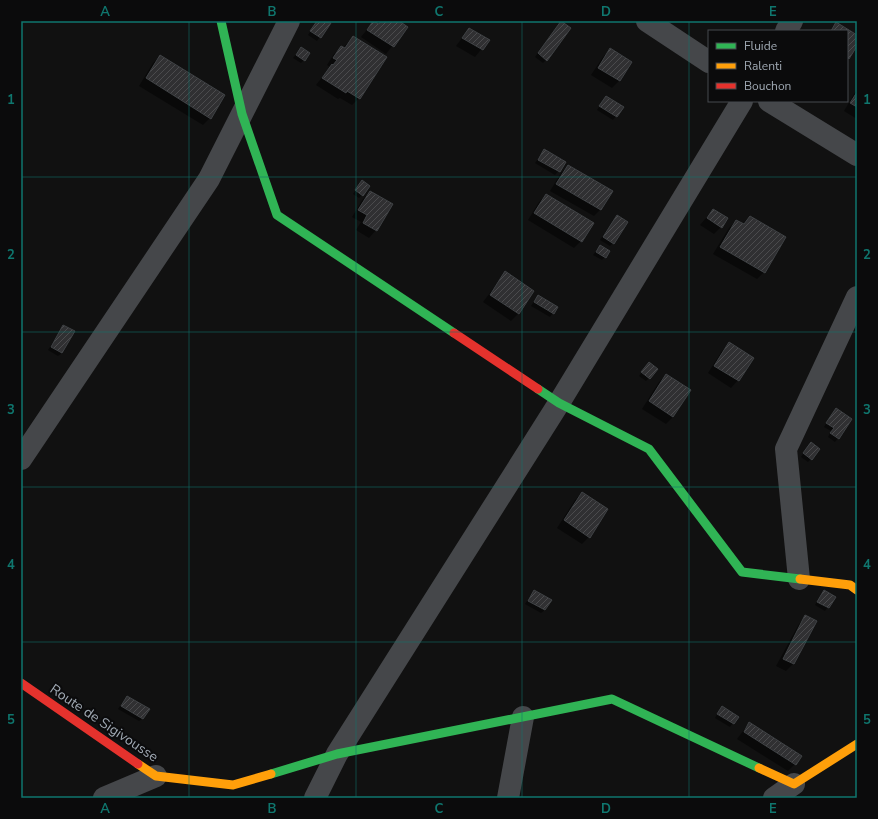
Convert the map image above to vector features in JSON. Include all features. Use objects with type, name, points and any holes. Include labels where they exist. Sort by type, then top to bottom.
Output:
[{"type":"street","points":[[221,21],[242,114],[277,215],[559,403],[649,449],[742,572],[850,585],[857,590]]},
{"type":"street","points":[[21,459],[209,179],[289,21]]},
{"type":"street","points":[[647,21],[708,61]]},
{"type":"street","points":[[787,30],[792,21]]},
{"type":"street","points":[[314,798],[337,754],[559,403],[741,102]]},
{"type":"street","points":[[771,102],[857,155]]},
{"type":"street","points":[[800,579],[786,449],[857,297]]},
{"type":"street","name":"Route de Sigivousse","points":[[21,683],[156,776],[233,785],[337,754],[612,699],[794,784]]},
{"type":"street","points":[[508,798],[523,717]]},
{"type":"street","points":[[774,798],[857,744]]},
{"type":"street","points":[[104,798],[156,776]]},
{"type":"building","points":[[317,21],[331,23],[321,38],[310,31]]},
{"type":"building","points":[[373,21],[379,24],[381,21],[399,21],[408,27],[394,47],[367,30]]},
{"type":"building","points":[[561,21],[571,28],[547,61],[538,53]]},
{"type":"building","points":[[836,22],[857,35],[857,46],[849,59],[848,30],[832,30]]},
{"type":"building","points":[[469,28],[490,40],[483,50],[462,38]]},
{"type":"building","points":[[353,36],[387,57],[360,99],[347,91],[346,93],[322,78],[332,64],[333,65],[337,60],[333,58],[341,46],[345,48]]},
{"type":"building","points":[[301,47],[310,53],[305,61],[296,55]]},
{"type":"building","points":[[610,48],[632,62],[620,81],[598,68]]},
{"type":"building","points":[[160,55],[225,95],[211,119],[146,78]]},
{"type":"building","points":[[857,92],[857,107],[850,103]]},
{"type":"building","points":[[606,96],[624,107],[617,117],[599,106]]},
{"type":"building","points":[[544,149],[566,162],[560,172],[538,160]]},
{"type":"building","points":[[568,165],[613,191],[601,210],[556,184]]},
{"type":"building","points":[[362,180],[370,186],[363,196],[355,190]]},
{"type":"building","points":[[370,191],[393,204],[377,231],[363,223],[367,215],[358,210]]},
{"type":"building","points":[[546,194],[594,223],[582,242],[534,213]]},
{"type":"building","points":[[713,209],[728,218],[722,228],[707,218]]},
{"type":"building","points":[[617,215],[628,222],[614,244],[603,237]]},
{"type":"building","points":[[750,216],[786,237],[765,273],[720,247],[736,220],[744,224]]},
{"type":"building","points":[[600,245],[610,251],[606,258],[596,252]]},
{"type":"building","points":[[505,271],[534,291],[519,314],[490,295]]},
{"type":"building","points":[[538,295],[558,307],[554,314],[534,302]]},
{"type":"building","points":[[63,325],[75,331],[62,353],[51,347]]},
{"type":"building","points":[[729,342],[754,358],[739,381],[714,366]]},
{"type":"building","points":[[649,362],[658,369],[650,379],[641,372]]},
{"type":"building","points":[[666,374],[691,390],[673,417],[649,401]]},
{"type":"building","points":[[836,408],[852,419],[839,439],[830,433],[834,428],[826,423]]},
{"type":"building","points":[[811,442],[820,449],[812,460],[803,453]]},
{"type":"building","points":[[582,492],[608,509],[590,538],[564,520]]},
{"type":"building","points":[[534,590],[552,600],[545,610],[528,601]]},
{"type":"building","points":[[824,590],[836,597],[829,608],[817,602]]},
{"type":"building","points":[[805,615],[817,621],[794,664],[783,659]]},
{"type":"building","points":[[127,696],[150,709],[143,719],[121,706]]},
{"type":"building","points":[[722,706],[739,717],[734,724],[717,714]]},
{"type":"building","points":[[749,722],[802,756],[796,765],[744,732]]},
{"type":"traffic: fast","points":[[221,21],[242,114],[277,215],[454,333]]},
{"type":"traffic: fast","points":[[538,389],[559,403],[649,449],[742,572],[800,579]]},
{"type":"traffic: fast","points":[[271,774],[337,754],[612,699],[759,768]]},
{"type":"traffic: slow","points":[[800,579],[850,585],[857,590]]},
{"type":"traffic: slow","points":[[759,768],[794,784],[857,744]]},
{"type":"traffic: slow","points":[[138,764],[156,776],[233,785],[271,774]]},
{"type":"traffic: jam","points":[[454,333],[538,389]]},
{"type":"traffic: jam","points":[[21,683],[138,764]]}]
